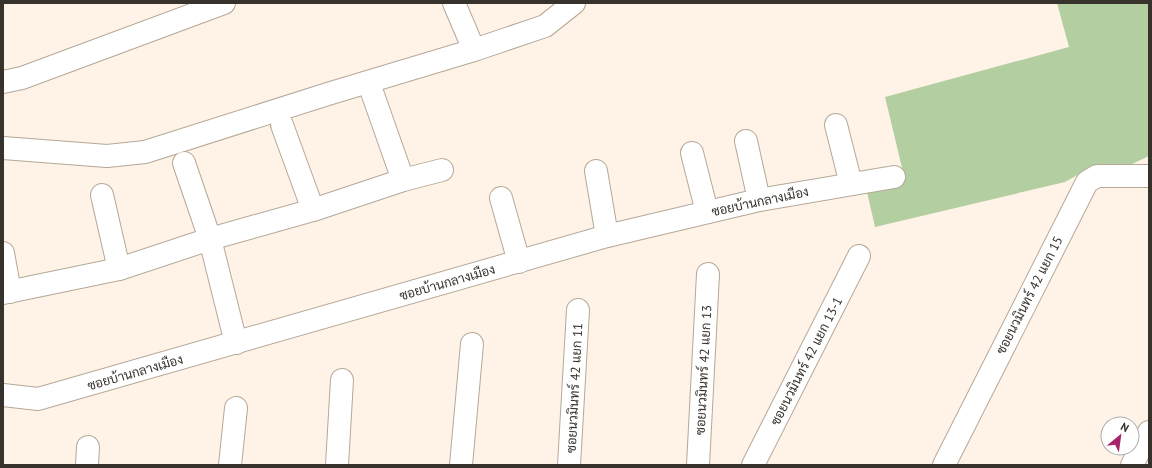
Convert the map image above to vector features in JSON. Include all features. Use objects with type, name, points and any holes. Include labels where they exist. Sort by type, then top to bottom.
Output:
[{"type":"street","points":[[3,82],[22,78],[224,3]]},
{"type":"street","points":[[454,3],[474,50]]},
{"type":"street","points":[[3,148],[107,156],[145,152],[331,93],[474,50],[545,26],[573,3]]},
{"type":"street","points":[[372,92],[403,180]]},
{"type":"street","points":[[282,125],[313,210]]},
{"type":"street","points":[[836,126],[851,184]]},
{"type":"street","points":[[746,141],[759,200]]},
{"type":"street","points":[[692,153],[707,212]]},
{"type":"street","points":[[184,163],[210,239],[236,343]]},
{"type":"street","points":[[3,253],[6,292],[119,269],[210,239],[313,210],[403,180],[442,170]]},
{"type":"street","points":[[596,171],[607,236]]},
{"type":"street","name":"ซอยนวมินทร์ 42 แยก 15","points":[[944,465],[1087,182],[1097,176],[1148,176]]},
{"type":"street","name":"ซอยบ้านกลางเมือง","points":[[3,395],[38,399],[607,236],[759,200],[894,177]]},
{"type":"street","points":[[102,195],[119,269]]},
{"type":"street","points":[[501,198],[519,262]]},
{"type":"street","name":"ซอยนวมินทร์ 42 แยก 13-1","points":[[753,465],[859,256]]},
{"type":"street","name":"ซอยนวมินทร์ 42 แยก 13","points":[[698,465],[708,274]]},
{"type":"street","name":"ซอยนวมินทร์ 42 แยก 11","points":[[569,465],[578,310]]},
{"type":"street","points":[[462,465],[472,344]]},
{"type":"street","points":[[337,465],[342,380]]},
{"type":"street","points":[[230,465],[236,408]]},
{"type":"street","points":[[1132,465],[1149,432]]},
{"type":"green space","points":[[1057,3],[1149,3],[1149,156],[1132,164],[1090,168],[1065,182],[875,227],[867,192],[903,172],[885,97],[1069,47]]}]
